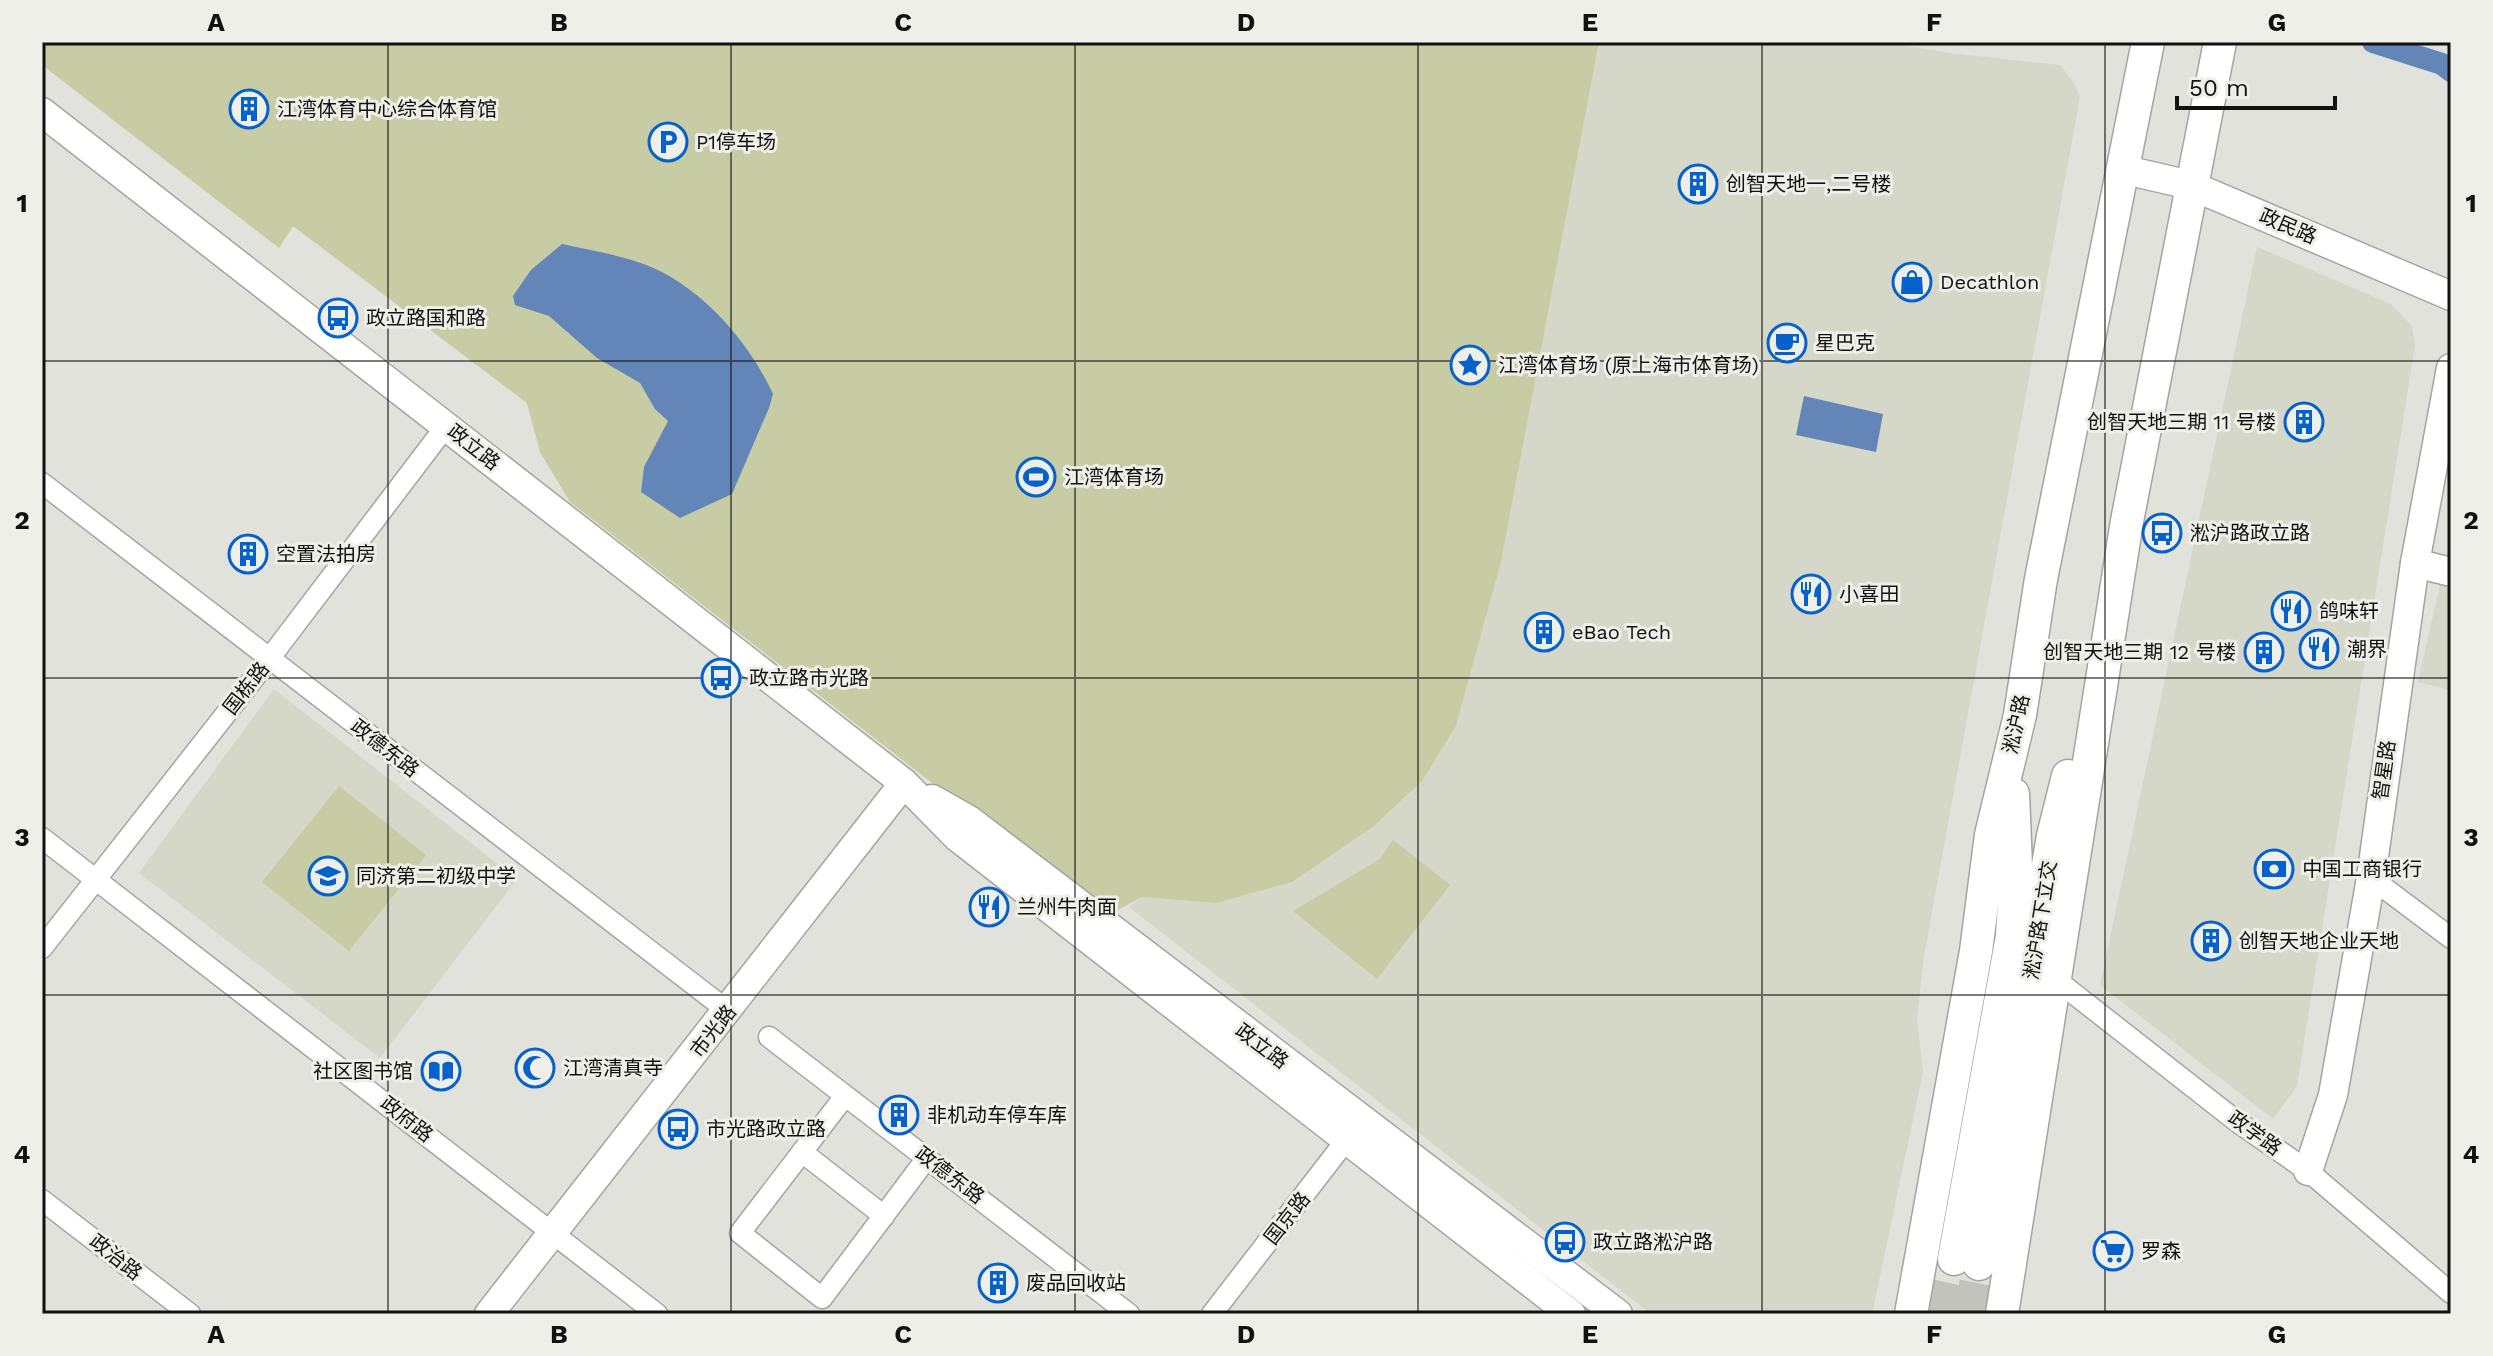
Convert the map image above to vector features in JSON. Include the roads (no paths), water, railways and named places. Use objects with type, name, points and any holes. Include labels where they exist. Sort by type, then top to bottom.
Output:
[{"type":"main road","name":"淞沪路","points":[[1911,1314],[1976,951],[1991,835],[2020,715],[2041,579],[2148,42]]},
{"type":"main road","points":[[2216,101],[2220,42]]},
{"type":"main road","points":[[2002,1314],[2118,579],[2190,185],[2236,42]]},
{"type":"main road","name":"政立路","points":[[42,112],[904,783],[969,820],[1354,1130],[1571,1314]]},
{"type":"main road","name":"政民路","points":[[2121,169],[2190,185],[2451,296]]},
{"type":"main road","name":"智星路","points":[[2308,1171],[2333,1095],[2371,878],[2415,563],[2451,368]]},
{"type":"main road","points":[[2415,563],[2451,572]]},
{"type":"main road","name":"淞沪路下立交","points":[[2020,715],[2012,812],[2016,867],[2012,936],[1967,1262],[2053,836],[2118,579]]},
{"type":"main road","name":"市光路","points":[[489,1314],[904,783]]},
{"type":"main road","name":"政立路","points":[[1354,1130],[1618,1314]]},
{"type":"street","name":"国栋路","points":[[42,948],[269,659],[446,426]]},
{"type":"street","name":"政德东路","points":[[42,483],[728,1011]]},
{"type":"street","name":"政府路","points":[[42,838],[657,1314]]},
{"type":"street","points":[[2371,878],[2451,938]]},
{"type":"street","name":"政学路","points":[[2055,979],[2239,1123],[2308,1171],[2451,1293]]},
{"type":"street","name":"政德东路","points":[[769,1037],[1129,1314]]},
{"type":"street","points":[[845,1096],[740,1233],[822,1298],[927,1158]]},
{"type":"street","name":"国京路","points":[[1212,1314],[1354,1130]]},
{"type":"street","points":[[802,1152],[884,1216]]},
{"type":"street","name":"政治路","points":[[42,1200],[190,1314]]},
{"type":"water","points":[[562,244],[611,254],[658,270],[694,293],[740,339],[773,394],[732,494],[680,518],[641,492],[644,467],[668,421],[655,409],[640,383],[597,358],[549,316],[515,305],[513,296],[531,270]]},
{"type":"water","points":[[1804,396],[1883,414],[1876,452],[1796,435]]},
{"type":"waterway","points":[[2373,42],[2442,64],[2451,71]]},
{"type":"tunnel","points":[[1941,1314],[1954,1259]]},
{"type":"tunnel","points":[[1969,1314],[1979,1264]]},
{"type":"place","name":"江湾体育中心综合体育馆","points":[[249,109]]},
{"type":"place","name":"P1停车场","points":[[668,142]]},
{"type":"place","name":"创智天地一,二号楼","points":[[1698,184]]},
{"type":"place","name":"Decathlon","points":[[1912,282]]},
{"type":"place","name":"政立路国和路","points":[[338,318]]},
{"type":"place","name":"星巴克","points":[[1787,343]]},
{"type":"place","name":"江湾体育场 (原上海市体育场)","points":[[1470,365]]},
{"type":"place","name":"创智天地三期 11 号楼","points":[[2304,422]]},
{"type":"place","name":"江湾体育场","points":[[1036,477]]},
{"type":"place","name":"淞沪路政立路","points":[[2162,533]]},
{"type":"place","name":"空置法拍房","points":[[248,554]]},
{"type":"place","name":"小喜田","points":[[1811,594]]},
{"type":"place","name":"鸽味轩","points":[[2291,611]]},
{"type":"place","name":"eBao Tech","points":[[1544,632]]},
{"type":"place","name":"潮界","points":[[2319,649]]},
{"type":"place","name":"创智天地三期 12 号楼","points":[[2264,652]]},
{"type":"place","name":"政立路市光路","points":[[721,678]]},
{"type":"place","name":"中国工商银行","points":[[2274,869]]},
{"type":"place","name":"同济第二初级中学","points":[[328,876]]},
{"type":"place","name":"兰州牛肉面","points":[[989,907]]},
{"type":"place","name":"创智天地企业天地","points":[[2211,941]]},
{"type":"place","name":"江湾清真寺","points":[[535,1068]]},
{"type":"place","name":"社区图书馆","points":[[441,1071]]},
{"type":"place","name":"非机动车停车库","points":[[899,1115]]},
{"type":"place","name":"市光路政立路","points":[[678,1129]]},
{"type":"place","name":"政立路淞沪路","points":[[1565,1242]]},
{"type":"place","name":"罗森","points":[[2113,1251]]},
{"type":"place","name":"废品回收站","points":[[998,1283]]}]
